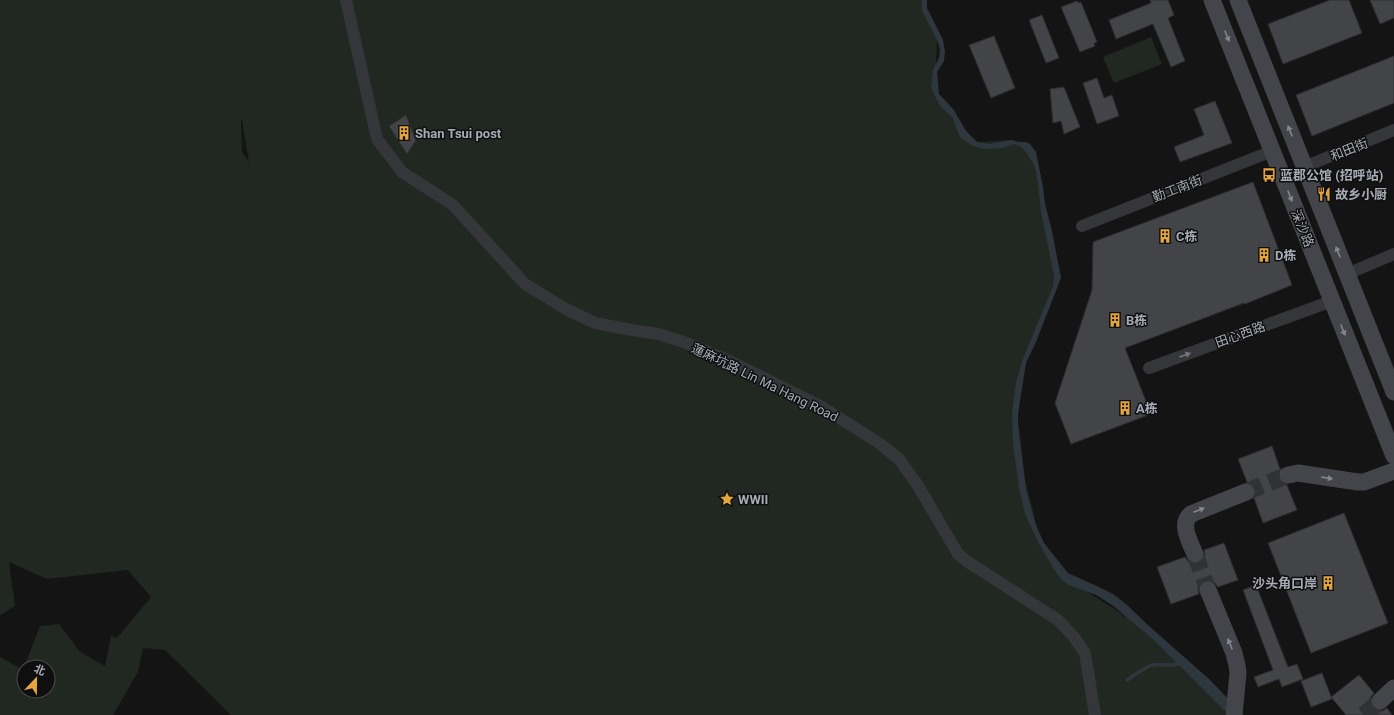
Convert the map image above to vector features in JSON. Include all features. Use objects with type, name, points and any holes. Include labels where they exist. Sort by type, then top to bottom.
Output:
[{"type":"main road","name":"深沙路","points":[[1212,0],[1394,456]]},
{"type":"main road","name":"深沙路","points":[[1238,0],[1394,392]]},
{"type":"main road","points":[[1288,476],[1298,474],[1364,482],[1394,471]]},
{"type":"main road","points":[[1195,554],[1185,526],[1187,517],[1191,514],[1246,492]]},
{"type":"main road","points":[[1208,590],[1234,653],[1238,669],[1234,715]]},
{"type":"main road","points":[[1380,701],[1394,688]]},
{"type":"street","name":"蓮麻坑路 Lin Ma Hang Road","points":[[346,0],[377,139],[402,172],[453,205],[526,284],[564,308],[595,323],[658,334],[684,342],[725,359],[822,407],[879,443],[899,459],[917,484],[958,554],[1058,620],[1086,653],[1094,715]]},
{"type":"street","name":"和田街","points":[[1304,167],[1394,130]]},
{"type":"street","name":"勤工南街","points":[[1082,226],[1272,151]]},
{"type":"street","points":[[1347,274],[1394,254]]},
{"type":"street","name":"田心西路","points":[[1148,368],[1332,301]]},
{"type":"shaded area","points":[[0,0],[923,0],[937,40],[935,95],[953,118],[977,142],[1011,140],[1030,144],[1061,278],[1049,296],[1026,363],[1016,416],[1009,411],[1018,419],[1025,480],[1040,539],[1070,581],[1121,613],[1125,619],[1124,615],[1128,611],[1225,701],[1225,715],[231,715],[165,650],[143,648],[138,672],[113,715],[0,715],[0,657],[16,666],[16,699],[56,699],[56,659],[27,659],[40,626],[59,624],[80,652],[105,666],[111,636],[117,638],[151,597],[128,570],[47,579],[9,562],[15,606],[0,615]],"holes":[[[241,120],[242,120],[249,162],[242,152]]]},
{"type":"shaded area","points":[[922,0],[927,0],[927,8],[943,40],[945,51],[944,61],[937,72],[939,94],[954,110],[966,131],[977,142],[990,144],[1011,140],[1026,142],[1030,144],[1036,152],[1045,204],[1061,278],[1036,342],[1026,363],[1018,414],[1018,426],[1026,489],[1035,523],[1044,543],[1068,573],[1113,594],[1126,604],[1209,679],[1244,715],[1229,715],[1155,641],[1112,605],[1096,595],[1069,585],[1062,580],[1038,542],[1025,514],[1019,488],[1013,443],[1012,412],[1016,383],[1022,361],[1053,286],[1054,276],[1041,211],[1035,167],[1026,152],[1021,147],[1014,144],[1002,148],[985,149],[972,146],[960,137],[953,118],[940,106],[931,88],[933,70],[939,58],[940,50],[937,40],[922,11]]},
{"type":"shaded area","points":[[1151,37],[1162,64],[1114,83],[1103,57]]},
{"type":"building","points":[[1150,0],[1168,0],[1174,15],[1168,18],[1185,61],[1171,67],[1153,24],[1116,39],[1109,20],[1151,3]]},
{"type":"building","points":[[1330,0],[1349,0],[1362,33],[1283,64],[1268,24]]},
{"type":"building","points":[[1370,0],[1394,0],[1394,18],[1380,24]]},
{"type":"building","points":[[1077,1],[1078,3],[1081,2],[1097,42],[1094,43],[1095,46],[1080,52],[1061,7]]},
{"type":"building","points":[[1042,15],[1059,58],[1046,63],[1029,20]]},
{"type":"building","points":[[994,36],[1015,88],[991,98],[969,45]]},
{"type":"building","points":[[1394,56],[1394,103],[1312,136],[1296,95]]},
{"type":"building","points":[[1097,78],[1104,98],[1112,95],[1119,116],[1097,124],[1083,83]]},
{"type":"building","points":[[1064,87],[1080,127],[1064,134],[1061,121],[1053,123],[1050,89]]},
{"type":"building","points":[[1215,101],[1232,143],[1180,162],[1174,147],[1204,135],[1194,109]]},
{"type":"building","name":"Shan Tsui post","points":[[406,115],[416,140],[407,154],[389,126]]},
{"type":"building","points":[[1253,182],[1292,285],[1125,348],[1151,414],[1071,444],[1055,403],[1092,290],[1093,242]]},
{"type":"building","points":[[1272,446],[1280,469],[1278,472],[1278,477],[1281,482],[1287,485],[1297,510],[1263,523],[1254,498],[1256,493],[1255,488],[1252,484],[1247,482],[1238,459]]},
{"type":"building","name":"沙头角口岸","points":[[1344,513],[1388,623],[1311,653],[1268,543]]},
{"type":"building","points":[[1224,543],[1238,580],[1218,587],[1210,580],[1205,581],[1200,584],[1198,589],[1199,594],[1171,604],[1157,567],[1185,557],[1189,562],[1194,564],[1199,563],[1203,560],[1205,555],[1204,550]]},
{"type":"building","points":[[1256,585],[1288,667],[1297,664],[1303,679],[1282,687],[1279,679],[1258,687],[1254,677],[1273,670],[1243,590]]},
{"type":"building","points":[[1322,673],[1332,699],[1311,707],[1301,681]]},
{"type":"building","points":[[1359,675],[1374,693],[1370,698],[1372,707],[1377,711],[1382,711],[1387,708],[1392,715],[1346,715],[1331,697]]},
{"type":"waterway","points":[[1127,680],[1150,666],[1174,665],[1181,662]]},
{"type":"tunnel","points":[[1246,492],[1288,475]]},
{"type":"tunnel","points":[[1195,554],[1208,590]]},
{"type":"tunnel","points":[[1364,715],[1380,701]]},
{"type":"place","name":"Shan Tsui post","points":[[404,133]]},
{"type":"place","name":"蓝郡公馆 (招呼站)","points":[[1269,175]]},
{"type":"place","name":"故乡小厨","points":[[1324,194]]},
{"type":"place","name":"C栋","points":[[1165,236]]},
{"type":"place","name":"D栋","points":[[1264,255]]},
{"type":"place","name":"B栋","points":[[1115,320]]},
{"type":"place","name":"A栋","points":[[1125,408]]},
{"type":"place","name":"WWII","points":[[727,499]]},
{"type":"place","name":"沙头角口岸","points":[[1328,583]]}]
